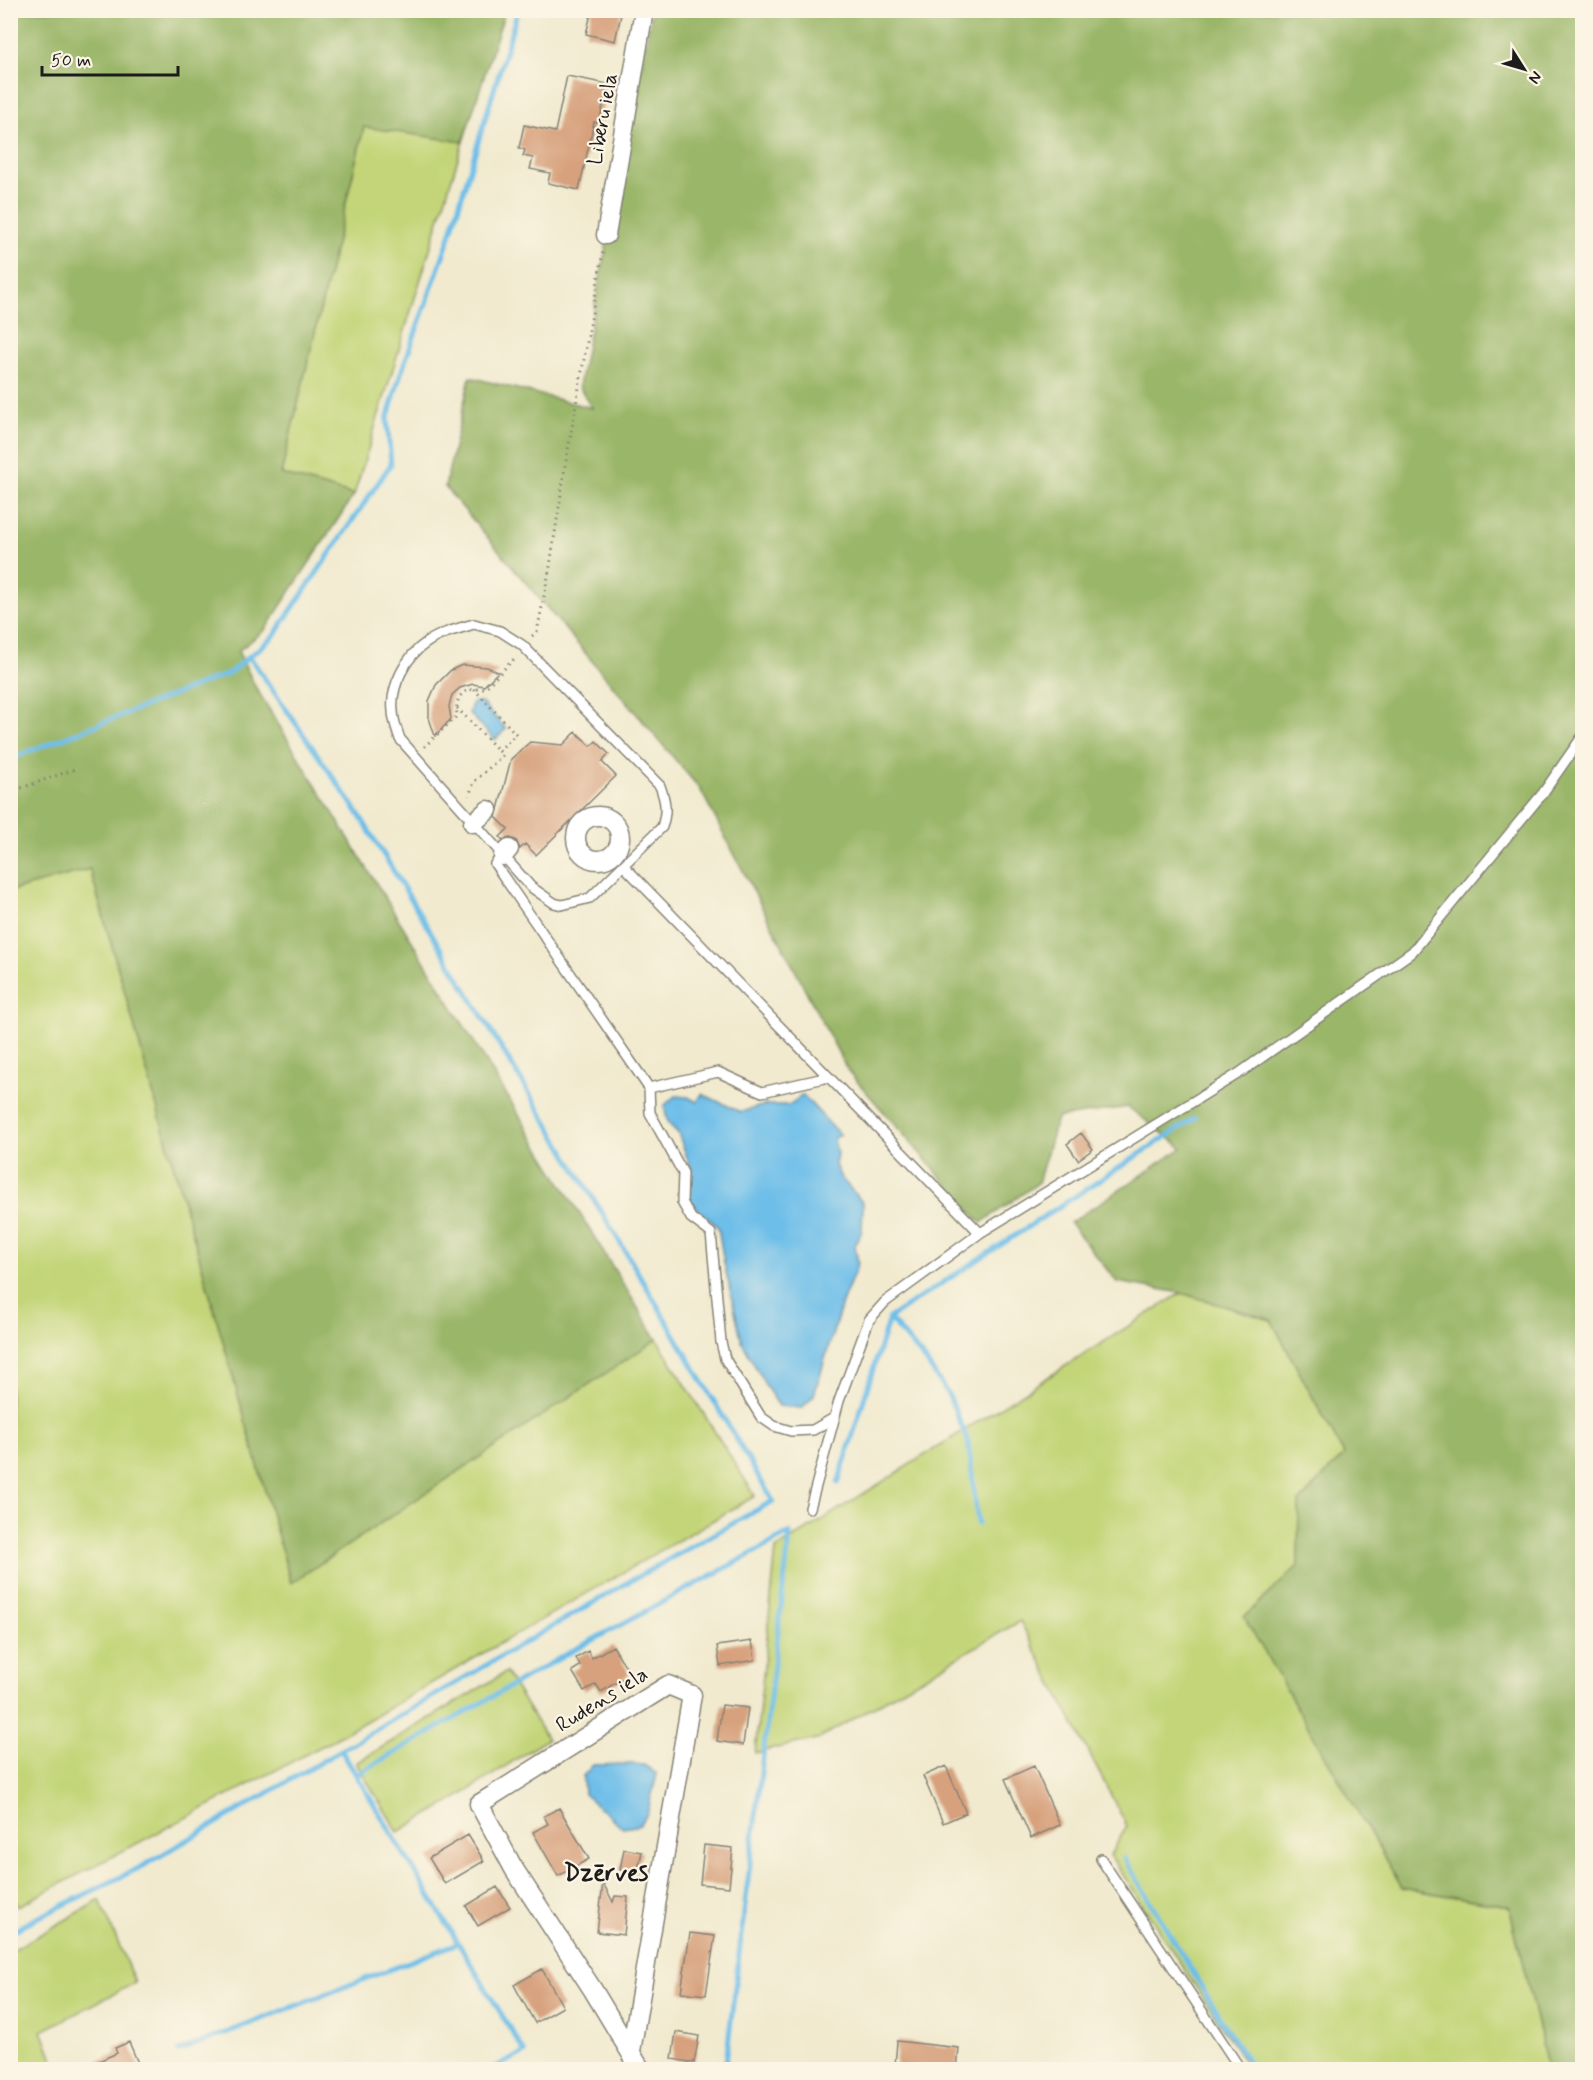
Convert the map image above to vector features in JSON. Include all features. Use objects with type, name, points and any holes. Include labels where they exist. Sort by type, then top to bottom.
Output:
[{"type":"street","name":"Liberu iela","points":[[606,235],[645,10]]},
{"type":"street","points":[[472,821],[488,810]]},
{"type":"street","name":"Rudens iela","points":[[631,2050],[692,1695],[668,1685],[479,1804],[514,1869],[631,2050],[641,2070]]},
{"type":"lane","points":[[474,624],[500,631],[524,647],[660,786],[667,803],[666,815],[662,827],[618,860],[590,898],[562,905],[554,903],[531,887],[506,853],[472,821],[414,757],[400,738],[392,710],[396,687],[403,670],[414,653],[426,643],[441,634],[474,624]]},
{"type":"lane","points":[[810,1508],[834,1418],[868,1320],[885,1302],[980,1233],[1241,1072],[1412,952],[1543,794],[1582,737]]},
{"type":"lane","points":[[506,853],[495,864],[649,1088],[650,1113],[683,1173],[682,1202],[692,1218],[711,1233],[721,1342],[725,1359],[761,1417],[774,1426],[791,1431],[813,1430],[834,1418]]},
{"type":"lane","points":[[618,860],[980,1233]]},
{"type":"lane","points":[[649,1088],[718,1072],[762,1092],[829,1077]]},
{"type":"lane","points":[[1101,1858],[1241,2070]]},
{"type":"path","points":[[414,757],[457,716],[456,707],[461,694],[474,689],[484,689],[537,632],[606,235]]},
{"type":"path","points":[[474,689],[516,734],[498,751]]},
{"type":"path","points":[[456,707],[502,755],[474,782],[469,797],[472,821]]},
{"type":"path","points":[[10,792],[78,768]]},
{"type":"green space","points":[[10,11],[505,11],[463,142],[364,127],[281,474],[354,495],[265,630],[238,651],[256,688],[657,1339],[291,1583],[90,869],[11,891]]},
{"type":"green space","points":[[652,11],[1582,11],[1582,2069],[1548,2069],[1509,1906],[1402,1888],[1244,1617],[1298,1566],[1299,1502],[1344,1455],[1271,1320],[1181,1293],[1117,1282],[1070,1223],[1182,1148],[1128,1107],[1057,1118],[1038,1183],[981,1223],[848,1071],[700,789],[445,487],[470,377],[592,408],[579,386]]},
{"type":"green space","points":[[364,127],[463,142],[354,495],[281,474]]},
{"type":"green space","points":[[90,869],[291,1583],[657,1339],[755,1496],[335,1739],[17,1907],[10,1876],[10,891]]},
{"type":"green space","points":[[1181,1293],[1271,1320],[1344,1455],[1299,1502],[1298,1566],[1402,1888],[1509,1906],[1548,2069],[1249,2069],[1110,1855],[1127,1826],[1020,1621],[820,1738],[755,1753],[776,1549]]},
{"type":"green space","points":[[506,1672],[547,1739],[454,1800],[398,1832],[356,1763]]},
{"type":"green space","points":[[100,1900],[135,1983],[42,2031],[57,2069],[11,2069],[11,1951]]},
{"type":"water","points":[[481,702],[506,729],[495,740],[469,713],[472,704]]},
{"type":"water","points":[[702,1094],[741,1112],[765,1105],[789,1105],[803,1095],[840,1135],[834,1138],[837,1154],[835,1165],[841,1178],[863,1203],[862,1231],[855,1245],[858,1263],[842,1303],[814,1395],[802,1408],[779,1406],[767,1388],[742,1342],[718,1227],[688,1200],[692,1171],[678,1133],[668,1123],[664,1106],[675,1096],[688,1097],[697,1102]]},
{"type":"water","points":[[593,1765],[644,1765],[657,1774],[647,1814],[640,1825],[623,1828],[584,1794],[583,1776]]},
{"type":"building","points":[[592,10],[622,10],[615,41],[586,34]]},
{"type":"building","points":[[567,76],[608,84],[599,123],[594,122],[579,190],[548,183],[550,173],[530,169],[533,158],[523,156],[525,150],[519,148],[524,125],[555,132]]},
{"type":"building","points":[[462,665],[487,667],[498,672],[484,686],[473,684],[460,688],[452,695],[449,706],[451,719],[435,736],[429,718],[429,701],[436,685],[451,670]]},
{"type":"building","points":[[576,732],[591,746],[596,741],[609,754],[602,762],[616,776],[536,855],[525,844],[520,849],[516,840],[510,838],[503,840],[500,837],[508,829],[496,817],[511,759],[530,742],[563,745]]},
{"type":"building","points":[[1081,1133],[1093,1149],[1078,1160],[1067,1144]]},
{"type":"building","points":[[752,1641],[755,1660],[720,1666],[717,1646]]},
{"type":"building","points":[[613,1646],[630,1674],[601,1692],[596,1684],[584,1691],[572,1671],[580,1666],[576,1658],[588,1651],[592,1658]]},
{"type":"building","points":[[722,1705],[748,1708],[743,1745],[717,1741]]},
{"type":"building","points":[[946,1766],[966,1813],[943,1823],[923,1776]]},
{"type":"building","points":[[1034,1766],[1060,1825],[1031,1838],[1005,1779]]},
{"type":"building","points":[[559,1808],[589,1859],[558,1876],[533,1832],[548,1824],[544,1816]]},
{"type":"building","points":[[468,1835],[484,1861],[445,1884],[429,1858]]},
{"type":"building","points":[[704,1845],[733,1848],[729,1887],[700,1884]]},
{"type":"building","points":[[624,1849],[642,1852],[637,1873],[620,1870]]},
{"type":"building","points":[[603,1883],[613,1902],[615,1896],[628,1897],[624,1935],[597,1932]]},
{"type":"building","points":[[497,1887],[510,1907],[478,1926],[466,1906]]},
{"type":"building","points":[[690,1933],[715,1936],[706,1995],[681,1992]]},
{"type":"building","points":[[542,1969],[563,2007],[535,2023],[514,1985]]},
{"type":"building","points":[[676,2032],[699,2036],[694,2063],[672,2059]]},
{"type":"building","points":[[897,2041],[959,2048],[957,2070],[915,2070],[895,2066]]},
{"type":"building","points":[[129,2042],[141,2070],[78,2070],[117,2053],[115,2048]]},
{"type":"waterway","points":[[10,759],[229,673],[273,637],[391,464],[387,420],[400,376],[448,242],[518,10]]},
{"type":"waterway","points":[[10,1934],[23,1925],[143,1866],[632,1580],[773,1501],[621,1244],[360,816],[249,656]]},
{"type":"waterway","points":[[838,1483],[889,1318],[1195,1118]]},
{"type":"waterway","points":[[889,1318],[926,1361],[949,1396],[968,1441],[978,1524]]},
{"type":"waterway","points":[[356,1775],[574,1650],[790,1533]]},
{"type":"waterway","points":[[725,2070],[790,1533]]},
{"type":"waterway","points":[[341,1750],[525,2053],[489,2070]]},
{"type":"waterway","points":[[1124,1858],[1236,2044],[1255,2070]]},
{"type":"waterway","points":[[179,2051],[458,1943]]},
{"type":"district","name":"Dzērves","points":[[606,1873]]}]
